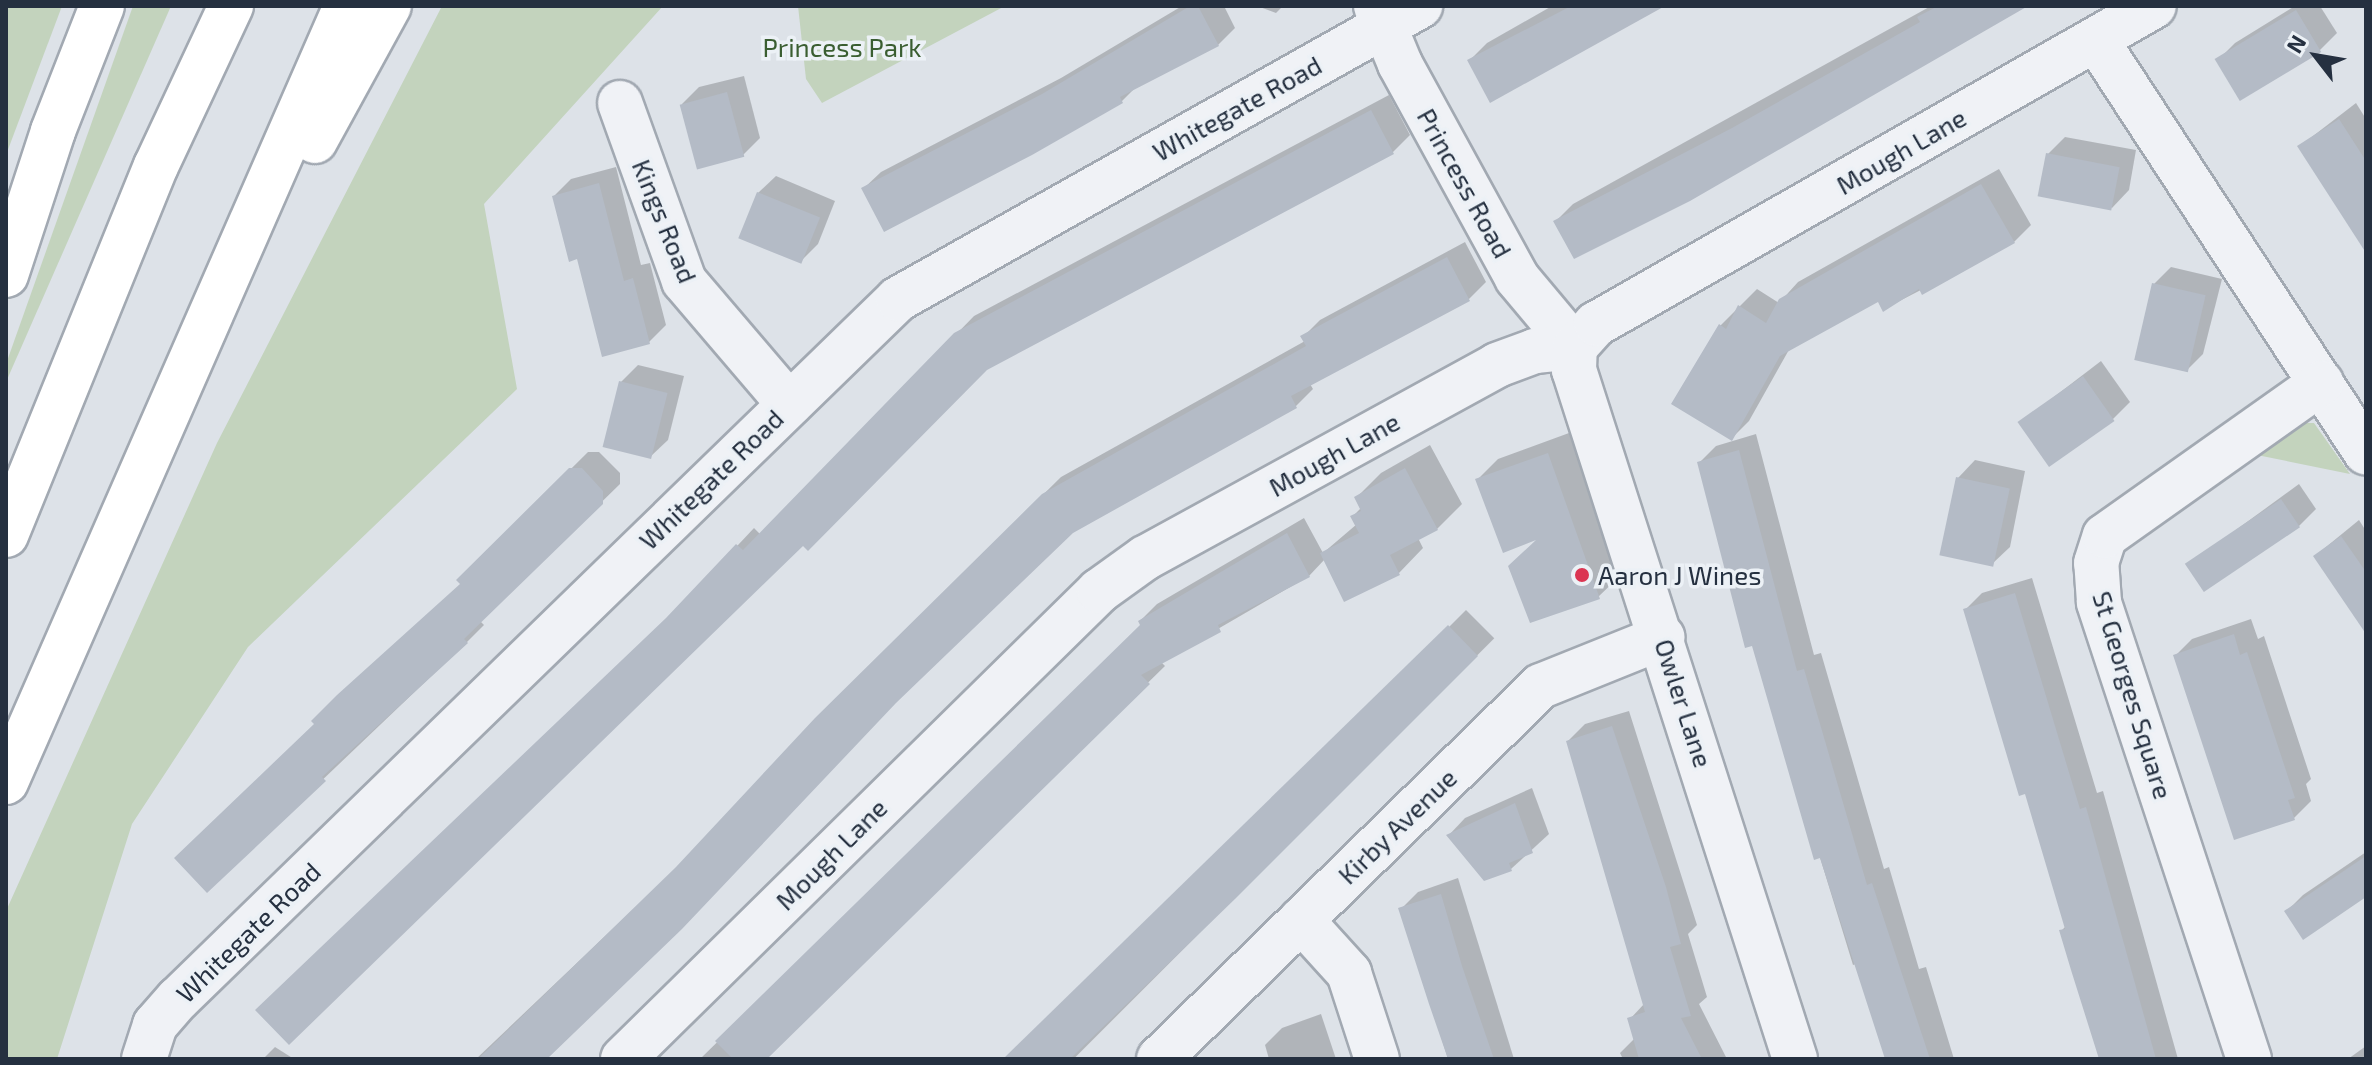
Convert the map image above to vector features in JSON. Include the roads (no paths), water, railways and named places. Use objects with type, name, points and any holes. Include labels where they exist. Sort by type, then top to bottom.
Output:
[{"type":"highway","points":[[6,275],[53,131],[102,6]]},
{"type":"highway","points":[[6,535],[156,166],[231,6]]},
{"type":"highway","points":[[6,782],[346,6]]},
{"type":"highway","points":[[175,395],[389,6]]},
{"type":"street","name":"Mough Lane","points":[[623,1059],[1099,591],[1145,558],[1497,365],[1535,351],[1575,347],[1596,324],[2154,6]]},
{"type":"street","name":"Princess Road","points":[[1393,13],[1517,278],[1575,347]]},
{"type":"street","name":"Whitegate Road","points":[[144,1059],[155,1025],[178,999],[898,299],[1393,13]]},
{"type":"street","points":[[2096,40],[2366,452]]},
{"type":"street","name":"Kings Road","points":[[620,103],[684,281],[789,404]]},
{"type":"street","name":"Owler Lane","points":[[1575,347],[1574,370],[1663,637],[1795,1059]]},
{"type":"street","name":"St Georges Square","points":[[2249,1059],[2099,602],[2096,563],[2105,536],[2321,383]]},
{"type":"street","name":"Kirby Avenue","points":[[1159,1059],[1541,686],[1663,637]]},
{"type":"street","points":[[1301,920],[1349,973],[1377,1059]]},
{"type":"place","name":"Aaron J Wines","points":[[1582,575]]},
{"type":"park label","name":"Princess Park","points":[[842,47]]}]
